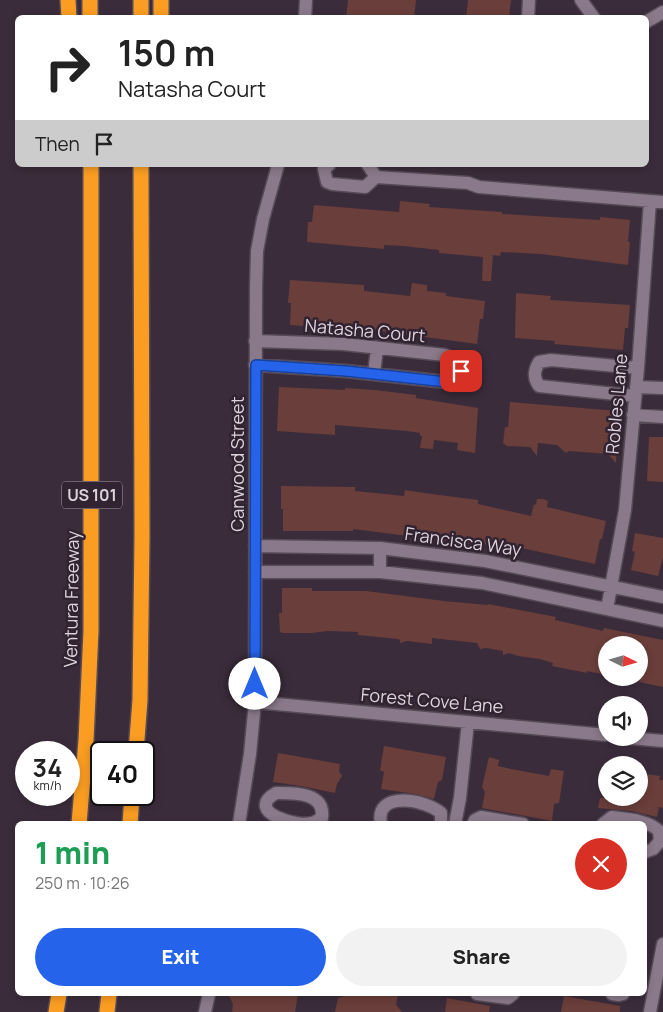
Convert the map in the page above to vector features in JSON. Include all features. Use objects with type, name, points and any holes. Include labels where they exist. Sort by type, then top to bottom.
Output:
[{"type":"highway","points":[[68,0],[69,15]]},
{"type":"highway","points":[[90,0],[90,15]]},
{"type":"highway","points":[[140,0],[141,15]]},
{"type":"highway","points":[[161,0],[161,15]]},
{"type":"highway","name":"Ventura Freeway","points":[[79,821],[86,740],[91,632],[91,167]]},
{"type":"highway","name":"US 101","points":[[137,741],[140,700],[142,536],[141,167]]},
{"type":"highway","points":[[141,194],[147,167]]},
{"type":"highway","points":[[130,821],[131,806]]},
{"type":"highway","points":[[56,1012],[59,996]]},
{"type":"highway","points":[[107,1012],[110,996]]},
{"type":"street","points":[[305,15],[306,0]]},
{"type":"street","points":[[528,15],[529,0]]},
{"type":"street","points":[[581,0],[592,15]]},
{"type":"street","name":"Canwood Street","points":[[239,821],[250,754],[255,702],[258,252],[263,219],[277,167]]},
{"type":"street","points":[[326,167],[324,169],[327,182],[332,184],[365,187],[376,177],[468,183],[479,187],[657,201]]},
{"type":"street","points":[[369,167],[376,177]]},
{"type":"street","name":"Robles Lane","points":[[607,609],[624,510],[657,201]]},
{"type":"street","name":"Natasha Court","points":[[256,341],[343,344],[445,355],[459,363],[461,371],[455,380],[446,382],[374,374],[256,365]]},
{"type":"street","points":[[374,374],[377,348]]},
{"type":"street","points":[[638,368],[551,360],[539,362],[534,372],[539,386],[636,391],[663,388]]},
{"type":"street","points":[[633,416],[663,417]]},
{"type":"street","name":"Francisca Way","points":[[255,546],[380,548],[485,561],[663,597]]},
{"type":"street","points":[[380,548],[380,572]]},
{"type":"street","points":[[482,583],[485,561]]},
{"type":"street","points":[[255,572],[380,572],[482,583],[663,621]]},
{"type":"street","name":"Forest Cove Lane","points":[[255,702],[598,734]]},
{"type":"street","points":[[456,821],[468,722]]},
{"type":"street","points":[[648,740],[663,741]]},
{"type":"street","points":[[243,799],[266,802]]},
{"type":"street","points":[[381,821],[381,811],[386,804],[393,800],[410,802],[436,809],[441,813],[441,821]]},
{"type":"street","points":[[474,821],[481,817],[505,821]]},
{"type":"street","points":[[608,821],[612,818],[636,821]]},
{"type":"street","points":[[647,824],[659,830],[661,841],[653,849],[647,851]]},
{"type":"street","points":[[650,1012],[663,944]]},
{"type":"street","points":[[205,1012],[209,996]]},
{"type":"street","points":[[492,996],[508,998],[510,996]]},
{"type":"building","points":[[348,0],[416,0],[414,15],[346,15]]},
{"type":"building","points":[[468,0],[511,0],[509,15],[466,15]]},
{"type":"building","points":[[400,201],[430,204],[429,207],[502,212],[502,214],[600,220],[600,217],[630,220],[628,265],[541,254],[501,252],[500,256],[493,255],[491,281],[482,281],[483,257],[439,253],[439,250],[403,246],[384,245],[384,249],[307,242],[308,222],[312,222],[314,205],[399,212]]},
{"type":"building","points":[[290,280],[364,285],[364,291],[410,296],[412,283],[427,285],[427,291],[446,293],[446,296],[485,301],[483,319],[480,319],[477,344],[359,328],[359,330],[290,325],[291,303],[288,303]]},
{"type":"building","points":[[516,293],[551,296],[550,300],[630,305],[628,328],[625,328],[623,350],[554,344],[555,341],[515,338]]},
{"type":"building","points":[[279,387],[375,390],[416,395],[416,398],[478,408],[475,453],[457,450],[458,443],[434,440],[433,449],[420,448],[422,436],[420,436],[420,433],[407,431],[335,425],[335,435],[277,431]]},
{"type":"building","points":[[510,402],[618,411],[616,463],[608,454],[569,451],[566,453],[557,445],[538,443],[537,456],[530,447],[507,446],[503,443],[505,427],[508,427]]},
{"type":"building","points":[[649,437],[663,437],[663,482],[647,481]]},
{"type":"building","points":[[281,486],[355,487],[355,491],[404,496],[405,490],[478,500],[478,504],[531,516],[537,499],[543,499],[548,501],[547,507],[606,521],[595,564],[517,547],[516,551],[471,541],[471,544],[353,529],[353,531],[283,531]]},
{"type":"building","points":[[635,533],[663,538],[663,557],[658,576],[631,570],[635,552],[632,551]]},
{"type":"building","points":[[282,588],[312,588],[312,591],[366,591],[444,601],[488,604],[556,617],[555,620],[603,631],[604,628],[643,636],[598,636],[598,673],[587,671],[587,673],[552,666],[553,663],[540,659],[509,653],[503,655],[503,651],[486,648],[480,649],[477,643],[432,638],[432,644],[407,641],[400,643],[398,639],[358,635],[358,632],[283,633],[280,632],[279,613],[282,613]]},
{"type":"building","points":[[648,637],[663,640],[663,687],[648,684]]},
{"type":"building","points":[[384,746],[446,757],[442,780],[438,782],[434,799],[416,794],[381,789],[384,772],[380,770]]},
{"type":"building","points":[[278,753],[340,764],[339,771],[342,776],[337,784],[335,793],[273,782]]},
{"type":"building","points":[[489,757],[499,760],[498,766],[511,769],[549,776],[551,769],[564,771],[559,803],[554,804],[552,821],[482,808],[485,792],[482,787]]},
{"type":"building","points":[[648,774],[660,776],[659,780],[663,780],[663,808],[659,807],[657,817],[632,811],[598,808],[598,806],[648,806]]},
{"type":"building","points":[[229,996],[298,996],[295,1012],[232,1012],[233,1004]]},
{"type":"building","points":[[398,996],[396,1005],[402,1012],[335,1012],[338,998]]},
{"type":"building","points":[[564,996],[620,1006],[620,1012],[561,1012]]},
{"type":"building","points":[[447,998],[490,1006],[489,1012],[445,1012]]},
{"type":"route","points":[[255,684],[256,365],[346,371],[446,382],[455,380],[461,371]]}]
